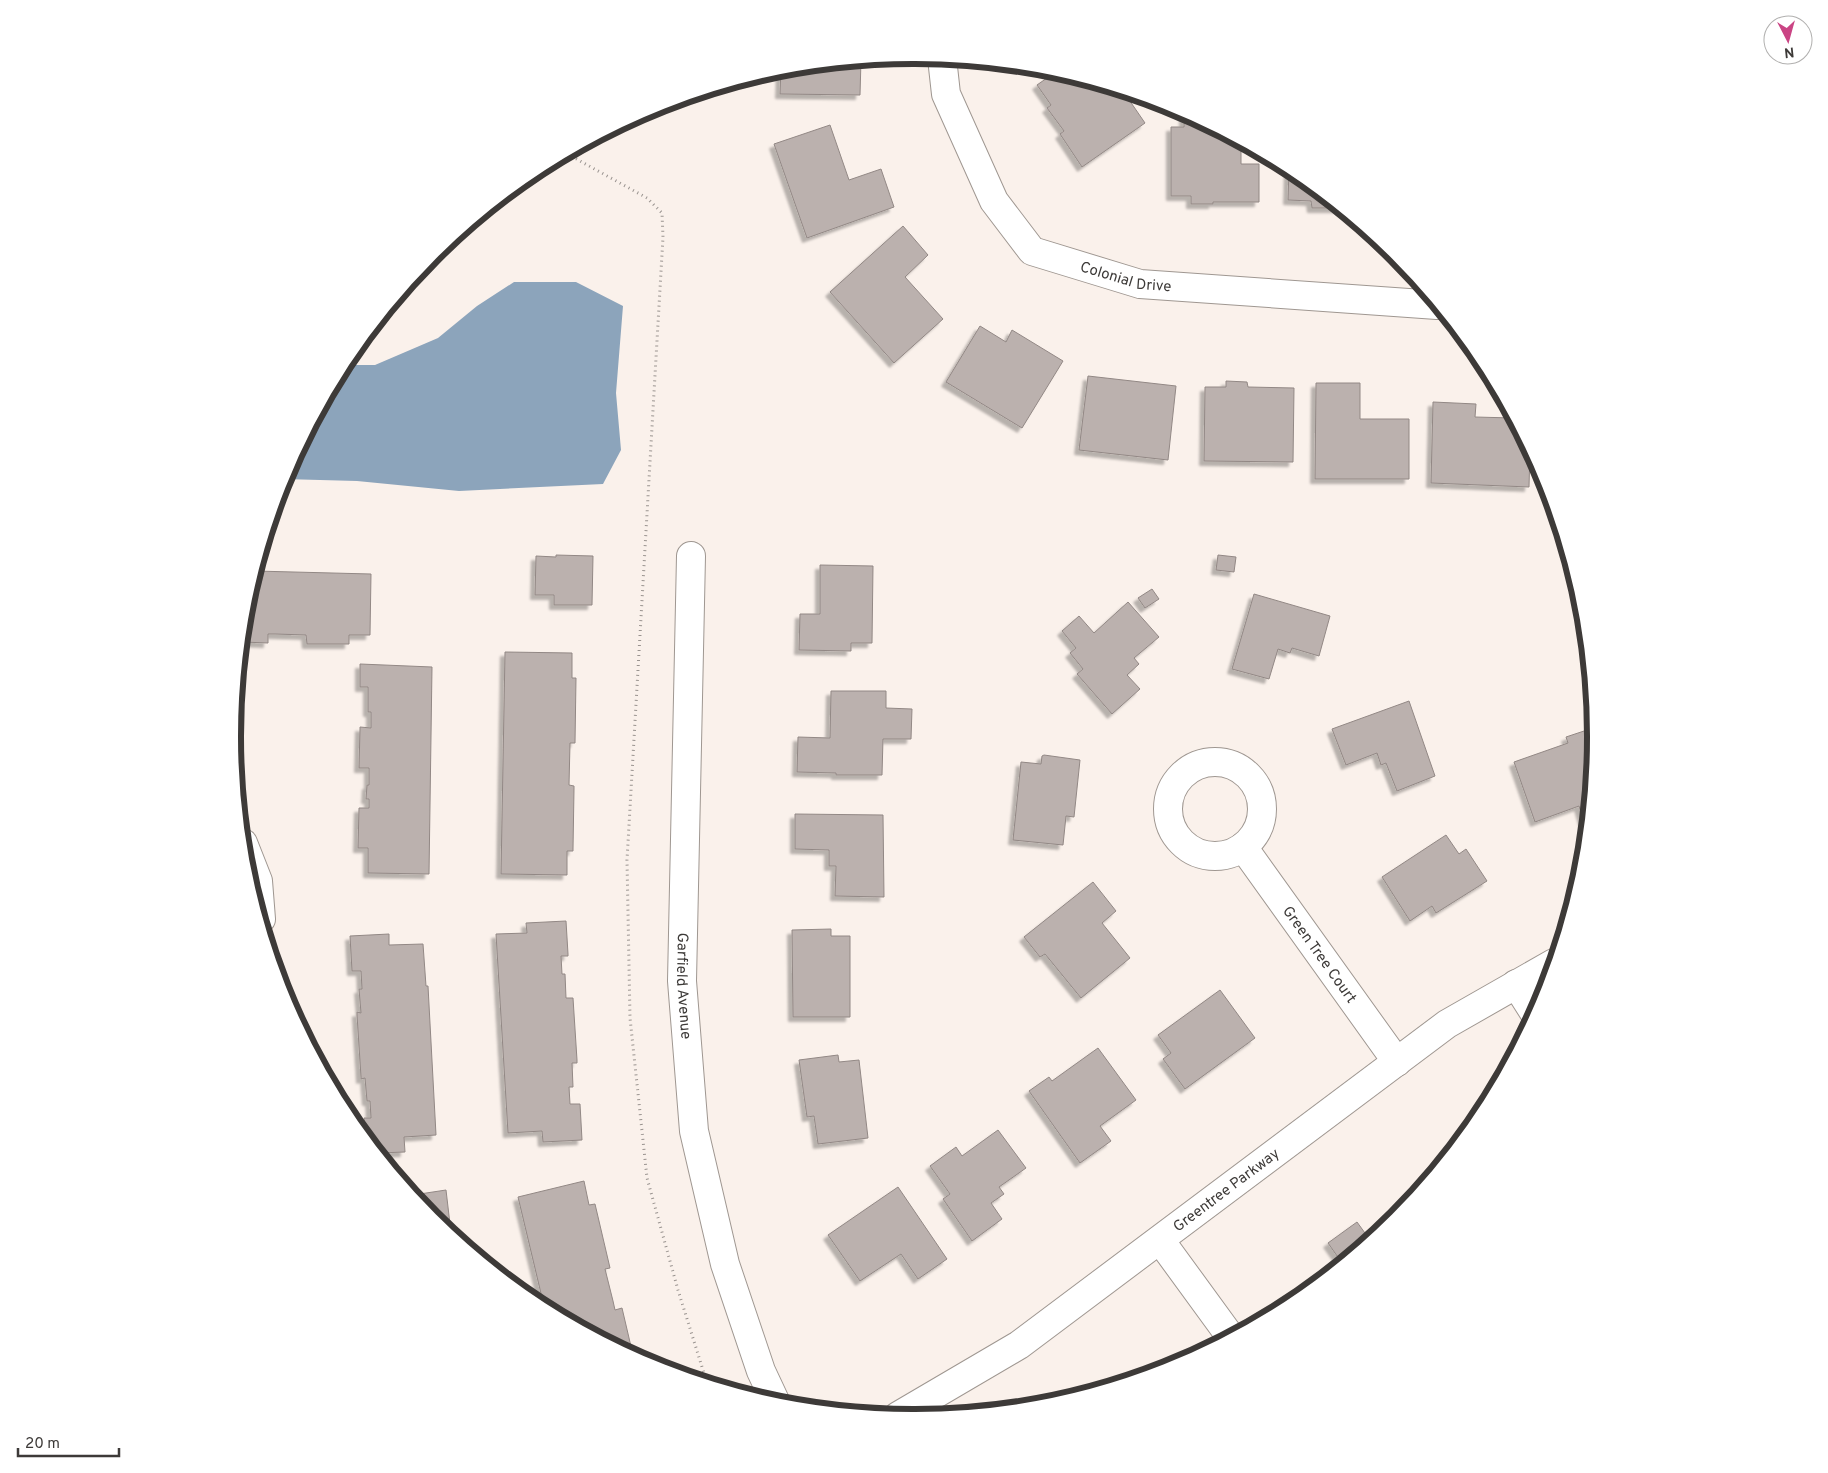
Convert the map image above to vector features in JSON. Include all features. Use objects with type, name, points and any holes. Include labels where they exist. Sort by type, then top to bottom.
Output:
[{"type":"street","name":"Colonial Drive","points":[[943,65],[946,94],[994,201],[1032,251],[1140,284],[1429,304]]},
{"type":"street","name":"Garfield Avenue","points":[[692,556],[682,981],[694,1131],[725,1264],[761,1372],[771,1393]]},
{"type":"street","name":"Green Tree Court","points":[[1243,847],[1397,1062]]},
{"type":"street","points":[[256,875],[259,887]]},
{"type":"street","name":"Greentree Parkway","points":[[910,1409],[1019,1346],[1447,1024],[1546,968]]},
{"type":"street","points":[[1516,984],[1530,1006]]},
{"type":"street","points":[[1160,1240],[1227,1332]]},
{"type":"path","points":[[573,157],[648,198],[662,213],[663,237],[627,860],[630,1018],[647,1178],[678,1290],[705,1376]]},
{"type":"water","points":[[514,282],[576,282],[623,306],[616,393],[621,450],[603,484],[459,491],[357,481],[292,479],[331,400],[354,365],[375,365],[438,338],[477,306]]},
{"type":"building","points":[[861,66],[860,95],[780,94],[781,78]]},
{"type":"building","points":[[1048,78],[1128,98],[1145,123],[1082,167],[1060,134],[1064,131],[1047,108],[1051,105],[1037,85]]},
{"type":"building","points":[[1184,121],[1241,149],[1241,164],[1259,164],[1259,202],[1191,204],[1191,196],[1171,196],[1171,127],[1184,127]]},
{"type":"building","points":[[830,125],[849,180],[881,169],[894,207],[807,238],[774,144]]},
{"type":"building","points":[[1289,178],[1330,208],[1312,208],[1311,201],[1288,200]]},
{"type":"building","points":[[903,226],[928,255],[905,277],[943,319],[894,363],[830,292]]},
{"type":"building","points":[[980,326],[1006,342],[1012,330],[1063,361],[1022,428],[946,382]]},
{"type":"building","points":[[1088,376],[1176,386],[1168,460],[1079,450]]},
{"type":"building","points":[[1226,381],[1247,382],[1248,387],[1294,388],[1293,462],[1204,461],[1205,387],[1226,387]]},
{"type":"building","points":[[1316,383],[1360,383],[1360,419],[1409,419],[1409,479],[1315,479]]},
{"type":"building","points":[[1433,402],[1476,404],[1475,417],[1506,418],[1530,466],[1529,487],[1431,483]]},
{"type":"building","points":[[556,555],[593,556],[592,605],[554,605],[554,595],[535,595],[536,556],[556,557]]},
{"type":"building","points":[[1218,555],[1236,557],[1234,572],[1216,570]]},
{"type":"building","points":[[820,565],[873,566],[872,643],[851,643],[851,651],[799,650],[800,614],[820,614]]},
{"type":"building","points":[[262,571],[371,574],[370,635],[349,635],[349,644],[307,644],[306,635],[268,634],[268,643],[248,642]]},
{"type":"building","points":[[1152,589],[1159,599],[1145,608],[1138,598]]},
{"type":"building","points":[[1254,594],[1330,616],[1319,656],[1292,648],[1290,653],[1278,649],[1269,679],[1232,669]]},
{"type":"building","points":[[1128,602],[1159,637],[1134,658],[1139,664],[1127,675],[1140,689],[1112,714],[1077,674],[1083,669],[1070,653],[1076,648],[1062,631],[1079,616],[1094,633]]},
{"type":"building","points":[[505,652],[572,653],[572,678],[576,678],[575,743],[570,743],[569,785],[574,786],[573,851],[567,851],[567,875],[501,874]]},
{"type":"building","points":[[360,664],[432,667],[429,874],[368,873],[368,848],[358,848],[359,808],[369,808],[369,799],[366,799],[367,785],[369,785],[369,768],[359,768],[360,727],[371,728],[371,712],[368,712],[368,687],[360,687]]},
{"type":"building","points":[[831,691],[886,691],[886,708],[912,709],[911,739],[883,739],[882,775],[836,775],[836,773],[797,772],[798,737],[830,738]]},
{"type":"building","points":[[1409,701],[1435,776],[1397,791],[1386,763],[1381,765],[1377,753],[1346,765],[1332,729]]},
{"type":"building","points":[[1587,730],[1582,815],[1579,806],[1535,822],[1514,762],[1568,743],[1566,737]]},
{"type":"building","points":[[1042,756],[1080,760],[1074,817],[1066,816],[1063,845],[1013,840],[1021,762],[1041,764]]},
{"type":"building","points":[[795,814],[883,815],[884,897],[835,896],[836,866],[829,866],[829,850],[795,849]]},
{"type":"building","points":[[1446,835],[1459,854],[1466,849],[1487,881],[1436,913],[1432,906],[1410,921],[1382,877]]},
{"type":"building","points":[[1093,882],[1116,911],[1102,923],[1130,958],[1081,998],[1045,954],[1040,957],[1024,937]]},
{"type":"building","points":[[566,921],[568,956],[561,956],[562,974],[565,974],[566,998],[573,998],[577,1060],[577,1063],[572,1063],[573,1087],[569,1087],[570,1104],[580,1104],[582,1140],[543,1142],[542,1131],[508,1133],[496,934],[527,933],[526,923]]},
{"type":"building","points":[[831,929],[831,936],[850,936],[850,1017],[793,1017],[792,930]]},
{"type":"building","points":[[389,934],[389,945],[423,944],[426,986],[428,986],[436,1135],[404,1137],[405,1152],[386,1153],[364,1123],[364,1118],[371,1118],[370,1101],[367,1101],[365,1078],[361,1079],[357,1012],[361,1013],[359,989],[362,989],[361,971],[352,971],[350,936]]},
{"type":"building","points":[[1220,990],[1255,1038],[1185,1089],[1163,1059],[1171,1053],[1158,1035]]},
{"type":"building","points":[[1098,1048],[1136,1100],[1100,1126],[1111,1141],[1080,1163],[1029,1091],[1049,1077],[1052,1081]]},
{"type":"building","points":[[838,1055],[839,1062],[859,1060],[868,1138],[818,1144],[814,1116],[807,1117],[799,1060]]},
{"type":"building","points":[[998,1130],[1026,1168],[999,1187],[1004,1194],[991,1203],[1002,1219],[972,1241],[943,1199],[950,1194],[930,1166],[956,1147],[962,1156]]},
{"type":"building","points":[[584,1181],[589,1205],[595,1204],[610,1268],[605,1269],[615,1310],[622,1308],[631,1347],[578,1319],[542,1297],[518,1197]]},
{"type":"building","points":[[898,1187],[947,1259],[918,1279],[901,1254],[860,1281],[828,1235]]},
{"type":"building","points":[[446,1190],[450,1223],[438,1212],[421,1194]]},
{"type":"building","points":[[1357,1222],[1366,1234],[1339,1258],[1328,1243]]}]
